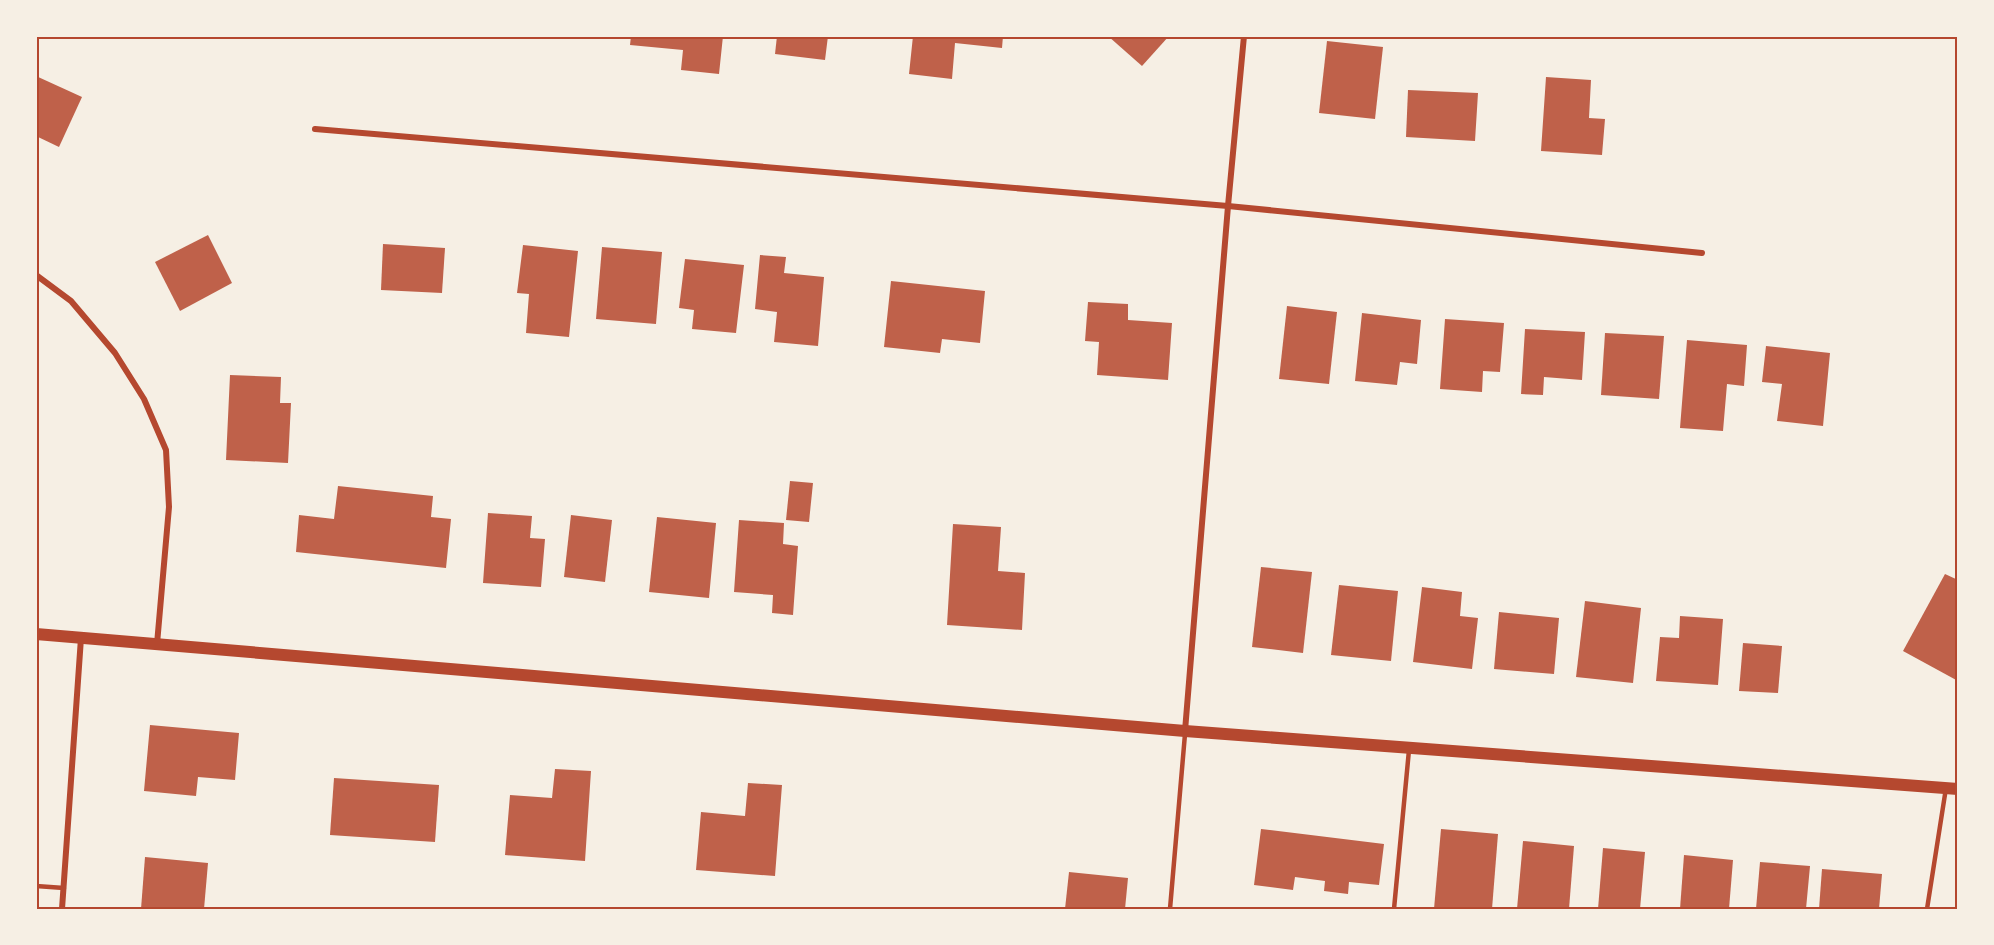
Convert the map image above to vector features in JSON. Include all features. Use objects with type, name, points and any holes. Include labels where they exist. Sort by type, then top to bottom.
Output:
[{"type":"main road","points":[[36,634],[1185,731],[1952,789]]},
{"type":"street","points":[[1185,731],[1244,36]]},
{"type":"street","points":[[315,129],[1228,206],[1702,253]]},
{"type":"street","points":[[36,275],[71,301],[115,353],[144,399],[166,450],[169,507],[157,644]]},
{"type":"street","points":[[62,909],[81,638]]},
{"type":"lane","points":[[1170,909],[1185,731]]},
{"type":"lane","points":[[1394,909],[1409,748]]},
{"type":"lane","points":[[1927,909],[1952,789]]},
{"type":"lane","points":[[36,886],[64,888]]},
{"type":"building","points":[[631,36],[723,36],[719,74],[681,70],[683,50],[630,45]]},
{"type":"building","points":[[777,36],[828,36],[825,60],[775,54]]},
{"type":"building","points":[[913,36],[1003,36],[1002,48],[955,43],[952,79],[909,74]]},
{"type":"building","points":[[1108,36],[1169,36],[1142,66]]},
{"type":"building","points":[[1327,41],[1383,47],[1375,119],[1319,113]]},
{"type":"building","points":[[36,76],[82,97],[59,147],[36,136]]},
{"type":"building","points":[[1546,77],[1591,80],[1589,118],[1605,119],[1602,155],[1541,151]]},
{"type":"building","points":[[1408,90],[1478,93],[1475,141],[1406,137]]},
{"type":"building","points":[[208,235],[232,283],[180,311],[155,262]]},
{"type":"building","points":[[383,244],[445,248],[442,293],[381,290]]},
{"type":"building","points":[[523,245],[578,251],[569,337],[526,333],[529,294],[517,293]]},
{"type":"building","points":[[602,247],[662,252],[656,324],[596,319]]},
{"type":"building","points":[[760,255],[786,257],[784,273],[824,277],[818,346],[774,342],[777,312],[755,309]]},
{"type":"building","points":[[685,259],[744,265],[736,333],[692,329],[694,310],[679,308]]},
{"type":"building","points":[[891,281],[985,291],[980,343],[942,339],[940,353],[884,347]]},
{"type":"building","points":[[1088,302],[1128,304],[1128,320],[1172,323],[1168,380],[1097,375],[1099,342],[1085,341]]},
{"type":"building","points":[[1287,306],[1337,312],[1329,384],[1279,379]]},
{"type":"building","points":[[1362,313],[1421,320],[1417,364],[1400,362],[1397,385],[1355,381]]},
{"type":"building","points":[[1445,319],[1504,323],[1500,372],[1483,371],[1482,392],[1440,389]]},
{"type":"building","points":[[1525,329],[1585,332],[1582,380],[1544,377],[1543,395],[1521,394]]},
{"type":"building","points":[[1605,333],[1664,336],[1659,399],[1601,395]]},
{"type":"building","points":[[1687,340],[1747,345],[1744,386],[1727,384],[1723,431],[1680,428]]},
{"type":"building","points":[[1766,346],[1830,353],[1823,426],[1777,421],[1782,384],[1762,382]]},
{"type":"building","points":[[230,375],[281,377],[280,403],[291,403],[288,463],[226,460]]},
{"type":"building","points":[[790,481],[813,483],[809,522],[786,520]]},
{"type":"building","points":[[338,486],[433,496],[431,517],[451,519],[446,568],[296,552],[299,515],[334,519]]},
{"type":"building","points":[[488,513],[532,516],[530,538],[545,539],[541,587],[483,583]]},
{"type":"building","points":[[571,515],[612,520],[605,582],[564,577]]},
{"type":"building","points":[[657,517],[716,523],[709,598],[649,592]]},
{"type":"building","points":[[739,520],[784,523],[783,544],[798,546],[793,615],[772,613],[773,595],[734,592]]},
{"type":"building","points":[[953,524],[1001,527],[998,571],[1025,573],[1022,630],[947,625]]},
{"type":"building","points":[[1261,567],[1312,572],[1303,653],[1252,647]]},
{"type":"building","points":[[1945,574],[1958,580],[1958,681],[1903,651]]},
{"type":"building","points":[[1339,585],[1398,591],[1391,661],[1331,655]]},
{"type":"building","points":[[1422,587],[1462,592],[1460,616],[1478,618],[1472,669],[1413,662]]},
{"type":"building","points":[[1585,601],[1641,608],[1633,683],[1576,677]]},
{"type":"building","points":[[1499,612],[1559,618],[1554,674],[1494,669]]},
{"type":"building","points":[[1680,616],[1723,619],[1718,685],[1656,681],[1660,637],[1679,638]]},
{"type":"building","points":[[1743,643],[1782,646],[1778,693],[1739,691]]},
{"type":"building","points":[[150,725],[239,733],[235,780],[198,777],[196,796],[144,791]]},
{"type":"building","points":[[555,769],[591,771],[585,861],[505,855],[510,795],[552,798]]},
{"type":"building","points":[[334,778],[439,785],[435,842],[330,835]]},
{"type":"building","points":[[748,783],[782,785],[775,876],[696,870],[701,812],[745,816]]},
{"type":"building","points":[[1261,829],[1384,844],[1379,885],[1349,882],[1348,894],[1324,891],[1325,881],[1295,877],[1293,890],[1254,885]]},
{"type":"building","points":[[1441,829],[1498,834],[1492,909],[1434,909]]},
{"type":"building","points":[[1523,841],[1574,846],[1569,909],[1517,909]]},
{"type":"building","points":[[1603,848],[1645,852],[1640,909],[1598,909]]},
{"type":"building","points":[[1684,855],[1733,860],[1729,909],[1680,909]]},
{"type":"building","points":[[145,857],[208,863],[204,909],[141,909]]},
{"type":"building","points":[[1760,862],[1810,866],[1806,909],[1756,909]]},
{"type":"building","points":[[1822,869],[1882,874],[1879,909],[1819,909]]},
{"type":"building","points":[[1069,872],[1128,878],[1125,909],[1065,909]]}]
